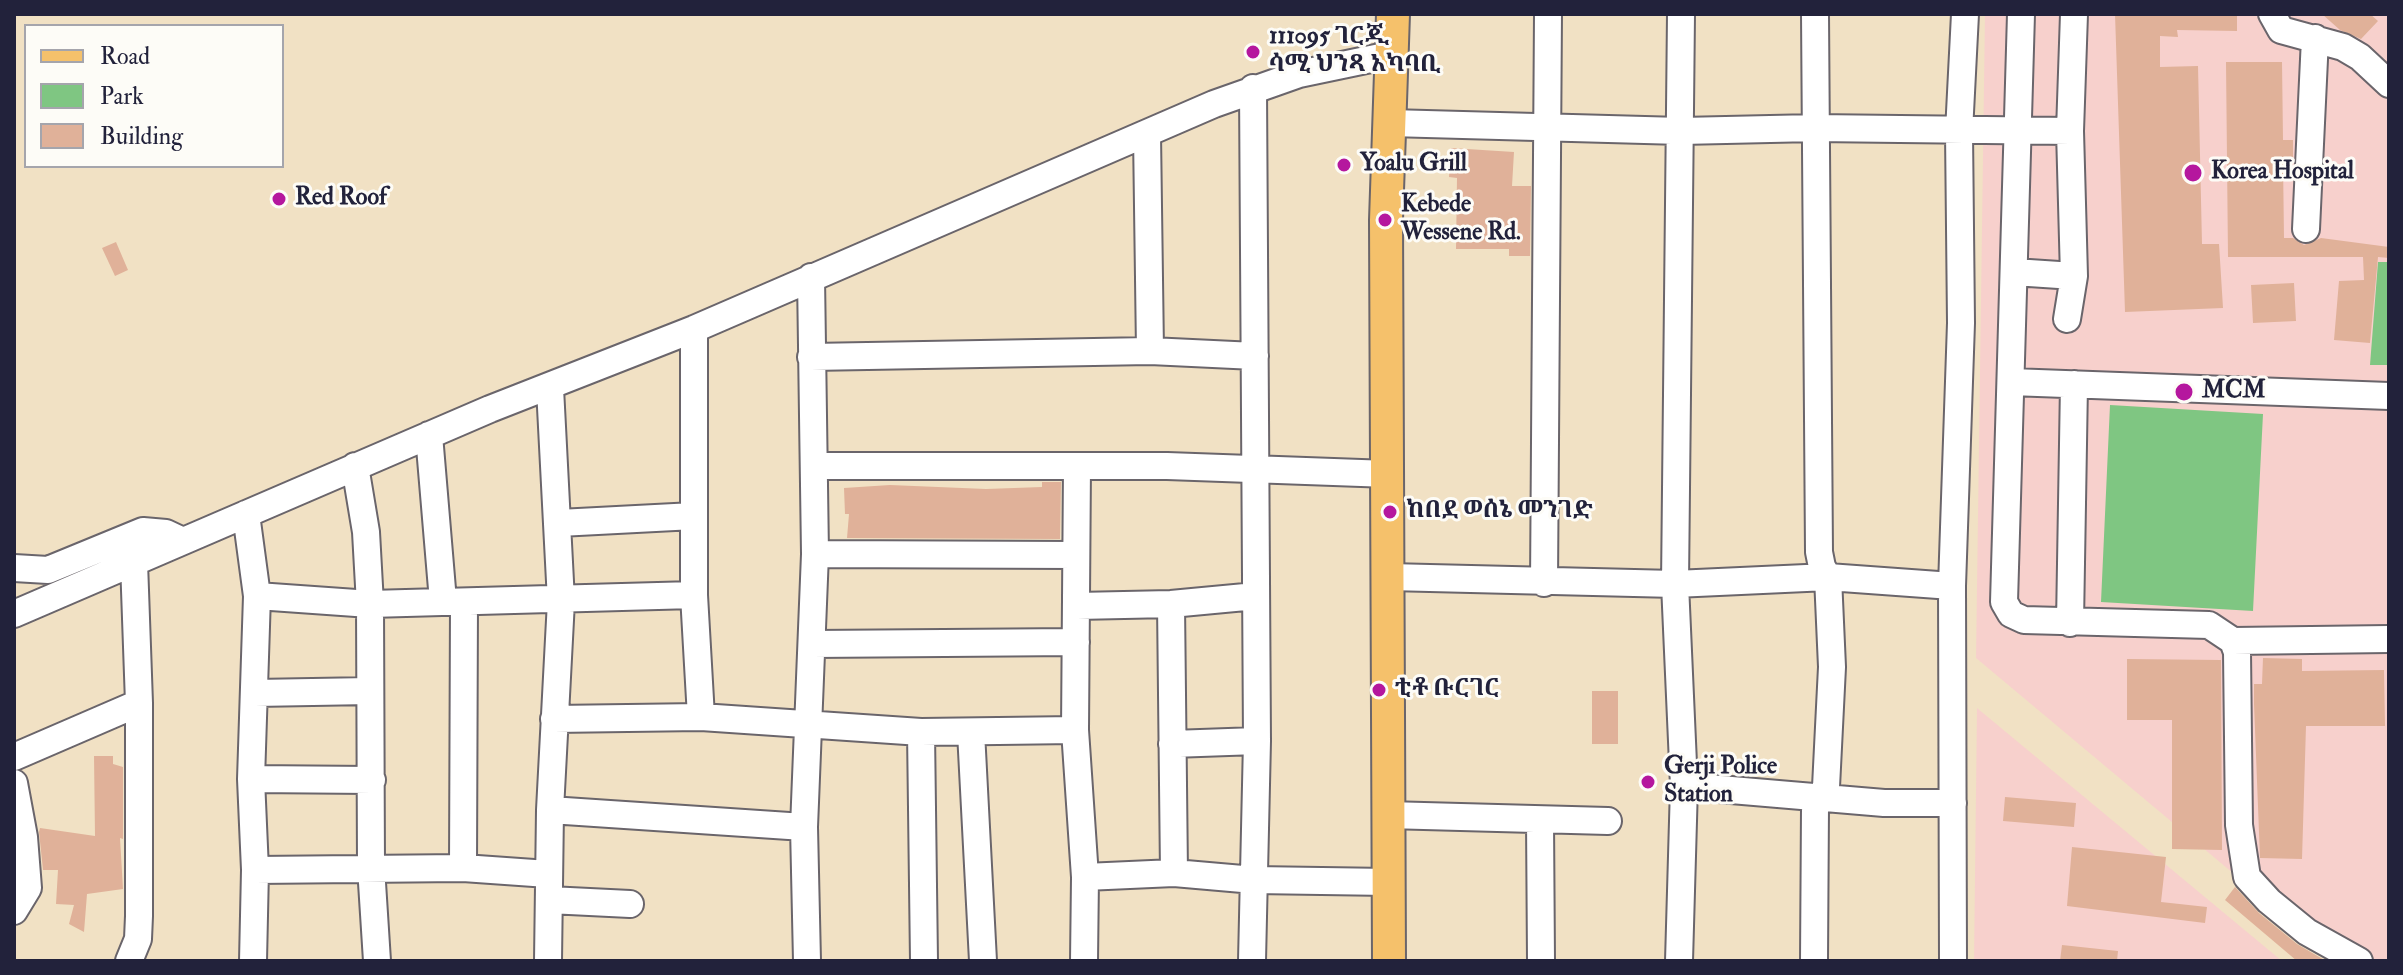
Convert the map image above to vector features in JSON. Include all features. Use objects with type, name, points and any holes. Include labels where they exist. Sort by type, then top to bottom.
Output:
[{"type":"main road","points":[[1389,961],[1386,220],[1393,14]]},
{"type":"street","points":[[1544,583],[1548,14]]},
{"type":"street","points":[[1679,961],[1684,786],[1675,584],[1681,14]]},
{"type":"street","points":[[1814,961],[1815,807],[1826,787],[1831,723],[1828,577],[1819,552],[1815,14]]},
{"type":"street","points":[[1953,961],[1952,586],[1961,323],[1959,132],[1965,14]]},
{"type":"street","points":[[2021,14],[2004,602],[2011,614],[2024,620],[2070,623],[2209,625],[2233,641],[2389,639]]},
{"type":"street","points":[[2067,319],[2074,276],[2070,131],[2074,14]]},
{"type":"street","points":[[2272,14],[2281,30],[2315,38],[2360,57],[2389,84]]},
{"type":"street","points":[[2306,229],[2315,38]]},
{"type":"street","points":[[14,614],[355,466],[694,329],[1253,88],[1327,67],[1390,55]]},
{"type":"street","points":[[1252,961],[1257,741],[1253,88]]},
{"type":"street","points":[[1390,123],[1681,131],[1815,128],[2070,131]]},
{"type":"street","points":[[1147,134],[1150,351]]},
{"type":"street","points":[[2014,272],[2074,276]]},
{"type":"street","points":[[807,961],[804,827],[815,554],[811,277]]},
{"type":"street","points":[[694,329],[694,595],[701,717]]},
{"type":"street","points":[[811,357],[1150,351],[1255,356]]},
{"type":"street","points":[[2011,382],[2389,396]]},
{"type":"street","points":[[2070,623],[2074,384]]},
{"type":"street","points":[[548,961],[550,810],[561,601],[550,388]]},
{"type":"street","points":[[429,435],[453,602],[463,868]]},
{"type":"street","points":[[355,466],[366,532],[370,604],[371,867],[377,961]]},
{"type":"street","points":[[814,466],[1255,467],[1389,474]]},
{"type":"street","points":[[1077,466],[1075,730],[1085,877],[1084,961]]},
{"type":"street","points":[[246,514],[257,596],[251,779],[255,870],[253,961]]},
{"type":"street","points":[[559,523],[694,516]]},
{"type":"street","points":[[14,568],[48,570],[143,531],[166,533],[183,541]]},
{"type":"street","points":[[815,554],[1076,555]]},
{"type":"street","points":[[129,961],[138,939],[139,703],[134,562]]},
{"type":"street","points":[[1389,577],[1675,584],[1828,577],[1952,586]]},
{"type":"street","points":[[257,596],[370,604],[694,595]]},
{"type":"street","points":[[1077,606],[1171,604],[1256,596]]},
{"type":"street","points":[[1171,604],[1174,873]]},
{"type":"street","points":[[2233,641],[2237,652],[2239,825],[2247,877],[2269,901],[2307,932],[2359,961]]},
{"type":"street","points":[[812,644],[1076,642]]},
{"type":"street","points":[[255,693],[370,691]]},
{"type":"street","points":[[14,757],[139,703]]},
{"type":"street","points":[[554,719],[701,717],[921,732],[1075,730]]},
{"type":"street","points":[[921,732],[924,961]]},
{"type":"street","points":[[971,732],[983,961]]},
{"type":"street","points":[[1172,744],[1257,741]]},
{"type":"street","points":[[251,779],[372,780]]},
{"type":"street","points":[[14,783],[24,837],[28,888],[14,911]]},
{"type":"street","points":[[1684,786],[1884,803],[1953,803]]},
{"type":"street","points":[[550,810],[804,827]]},
{"type":"street","points":[[1387,815],[1608,821]]},
{"type":"street","points":[[1540,820],[1541,961]]},
{"type":"street","points":[[255,870],[463,868],[630,904]]},
{"type":"street","points":[[1085,877],[1174,873],[1254,880],[1389,882]]},
{"type":"shaded area","name":"MCM","points":[[1985,14],[2389,14],[2389,961],[2338,961],[1976,658]]},
{"type":"shaded area","points":[[1977,708],[2282,961],[1974,961]]},
{"type":"green space","points":[[2378,262],[2389,262],[2389,365],[2370,365]]},
{"type":"green space","points":[[2110,405],[2263,414],[2253,611],[2101,602]]},
{"type":"building","points":[[2115,14],[2237,14],[2237,31],[2177,30],[2178,37],[2160,36],[2160,67],[2198,66],[2202,244],[2219,244],[2223,308],[2125,312]]},
{"type":"building","points":[[2322,14],[2370,14],[2378,21],[2361,39],[2340,30]]},
{"type":"building","points":[[2226,62],[2282,62],[2283,140],[2293,140],[2293,162],[2283,162],[2284,238],[2293,238],[2304,245],[2321,238],[2389,247],[2389,258],[2378,257],[2370,343],[2334,340],[2339,281],[2364,280],[2363,257],[2228,257]]},
{"type":"building","points":[[1451,148],[1514,152],[1512,186],[1531,186],[1530,256],[1509,256],[1509,249],[1456,249],[1457,178],[1449,177]]},
{"type":"building","points":[[116,242],[128,270],[115,276],[102,248]]},
{"type":"building","points":[[2294,283],[2296,321],[2253,323],[2251,285]]},
{"type":"building","points":[[1042,482],[1061,482],[1060,539],[847,538],[849,514],[845,514],[844,488],[890,485],[986,489],[1042,487]]},
{"type":"building","points":[[2263,658],[2302,659],[2302,671],[2384,670],[2385,726],[2306,726],[2302,859],[2260,858],[2254,684],[2262,684]]},
{"type":"building","points":[[2127,659],[2221,660],[2222,850],[2172,849],[2172,720],[2127,720]]},
{"type":"building","points":[[1592,691],[1618,691],[1618,744],[1592,744]]},
{"type":"building","points":[[94,756],[113,756],[113,764],[123,767],[123,839],[120,838],[123,889],[87,894],[84,932],[69,924],[74,905],[56,904],[58,870],[43,870],[39,832],[40,828],[95,836]]},
{"type":"building","points":[[2005,797],[2076,803],[2074,827],[2003,821]]},
{"type":"building","points":[[2072,847],[2166,857],[2161,902],[2207,907],[2205,923],[2067,906]]},
{"type":"building","points":[[2235,887],[2259,913],[2297,944],[2326,961],[2297,961],[2225,900]]},
{"type":"building","points":[[2062,945],[2118,951],[2117,961],[2060,961]]},
{"type":"place","name":"111095 ገርጂ ሳሚ ህንጻ አካባቢ","points":[[1253,52]]},
{"type":"place","name":"Yoalu Grill","points":[[1344,165]]},
{"type":"place","name":"Korea Hospital","points":[[2193,173]]},
{"type":"place","name":"Red Roof","points":[[279,199]]},
{"type":"place","name":"Kebede Wessene Rd.","points":[[1385,220]]},
{"type":"place","name":"MCM","points":[[2184,392]]},
{"type":"place","name":"ከበደ ወሰኔ መንገድ","points":[[1390,512]]},
{"type":"place","name":"ቲቶ ቡርገር","points":[[1379,690]]},
{"type":"place","name":"Gerji Police Station","points":[[1648,782]]}]
